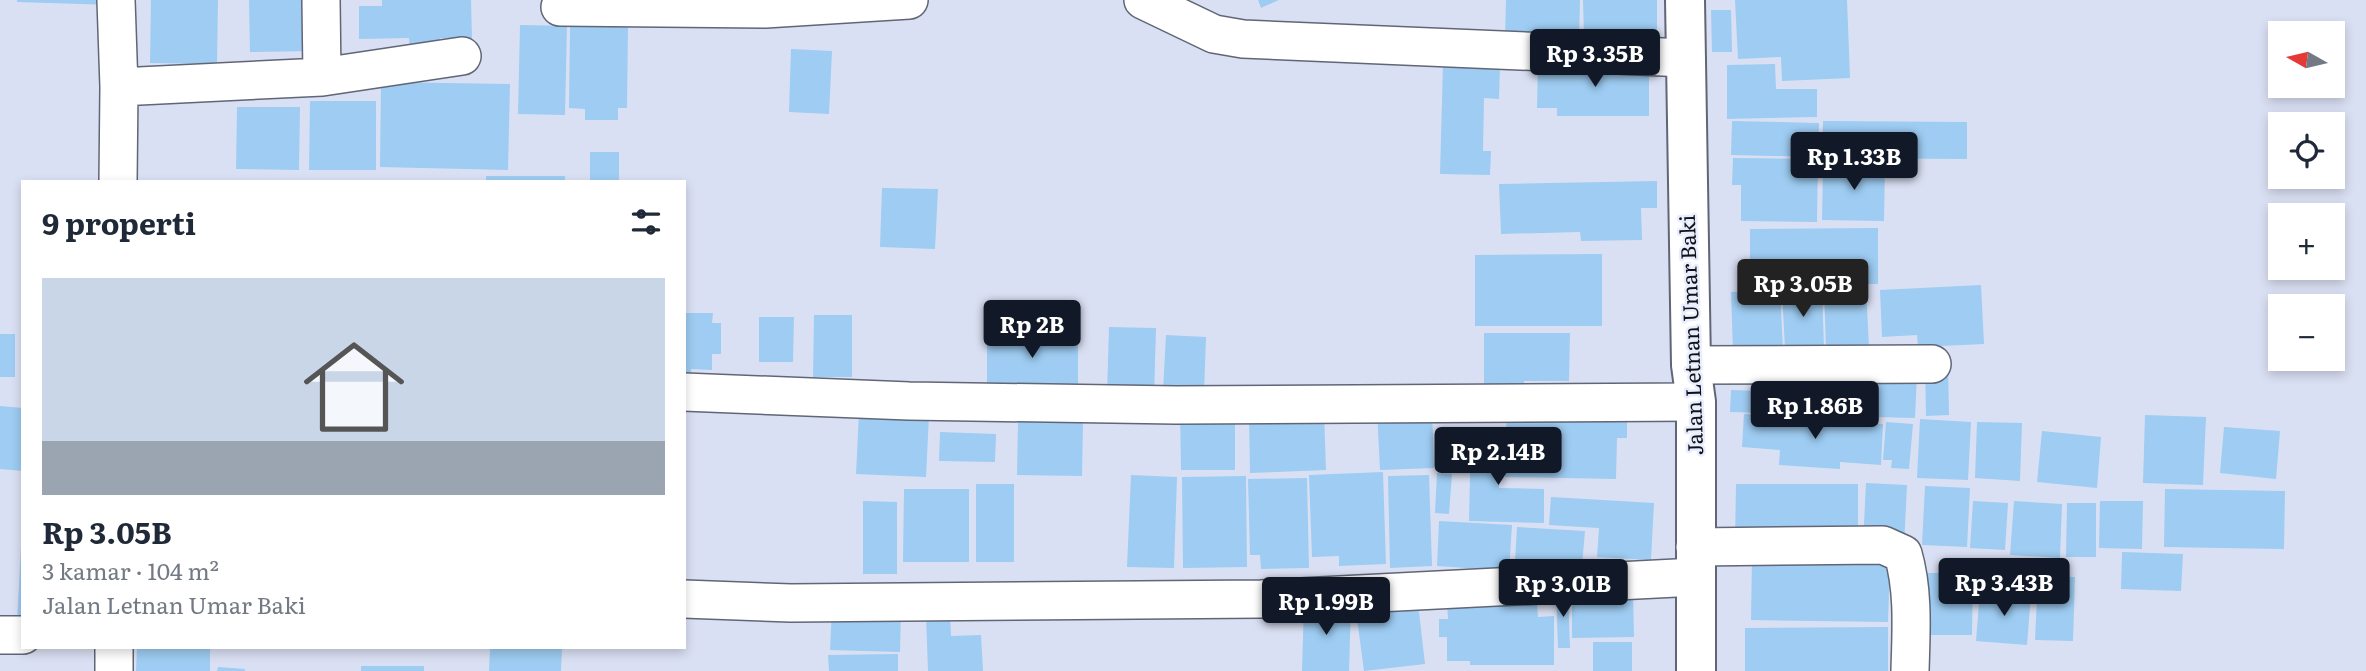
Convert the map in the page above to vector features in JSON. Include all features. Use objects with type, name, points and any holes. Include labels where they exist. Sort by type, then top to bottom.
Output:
[{"type":"street","points":[[116,0],[118,180]]},
{"type":"street","points":[[321,0],[322,77]]},
{"type":"street","points":[[560,7],[765,9],[909,0]]},
{"type":"street","points":[[1143,0],[1214,34],[1243,39],[1686,58]]},
{"type":"street","name":"Jalan Letnan Umar Baki","points":[[1685,0],[1690,365],[1696,402],[1696,671]]},
{"type":"street","points":[[119,87],[322,77],[461,57]]},
{"type":"street","points":[[1690,365],[1932,365]]},
{"type":"street","points":[[686,392],[909,401],[1177,405],[1696,402]]},
{"type":"street","points":[[686,599],[790,603],[1261,599],[1883,545],[1903,554],[1909,575],[1910,671]]},
{"type":"street","points":[[0,635],[21,635]]},
{"type":"street","points":[[114,649],[114,671]]},
{"type":"building","points":[[112,0],[112,5],[17,2]]},
{"type":"building","points":[[151,0],[218,0],[217,64],[150,63]]},
{"type":"building","points":[[249,0],[313,0],[314,51],[250,52]]},
{"type":"building","points":[[382,0],[471,0],[472,38],[440,38],[440,52],[410,52],[409,38],[359,39],[359,6],[382,6]]},
{"type":"building","points":[[1258,0],[1279,0],[1261,8]]},
{"type":"building","points":[[1506,0],[1580,0],[1579,41],[1505,40]]},
{"type":"building","points":[[1583,0],[1657,0],[1657,37],[1584,38]]},
{"type":"building","points":[[1735,0],[1847,0],[1850,78],[1782,81],[1781,57],[1738,59]]},
{"type":"building","points":[[1711,10],[1731,10],[1732,52],[1712,52]]},
{"type":"building","points":[[520,25],[567,26],[565,115],[518,114]]},
{"type":"building","points":[[570,25],[628,25],[627,108],[618,108],[618,120],[585,120],[585,109],[569,108]]},
{"type":"building","points":[[791,49],[832,51],[829,114],[789,112]]},
{"type":"building","points":[[1443,64],[1500,65],[1499,99],[1484,98],[1483,151],[1491,151],[1490,175],[1440,174]]},
{"type":"building","points":[[1538,64],[1649,64],[1649,116],[1557,116],[1557,108],[1537,108]]},
{"type":"building","points":[[1775,64],[1776,89],[1817,89],[1817,117],[1727,119],[1727,65]]},
{"type":"building","points":[[381,82],[510,84],[508,170],[380,167]]},
{"type":"building","points":[[310,101],[376,101],[376,170],[309,170]]},
{"type":"building","points":[[237,107],[300,107],[299,170],[236,169]]},
{"type":"building","points":[[1732,121],[1819,123],[1818,157],[1731,155]]},
{"type":"building","points":[[1823,121],[1967,122],[1967,159],[1822,158]]},
{"type":"building","points":[[590,152],[619,152],[619,180],[590,180]]},
{"type":"building","points":[[1733,158],[1818,159],[1817,222],[1741,221],[1741,185],[1732,185]]},
{"type":"building","points":[[1823,163],[1885,164],[1884,221],[1822,220]]},
{"type":"building","points":[[486,176],[565,176],[565,180],[486,180]]},
{"type":"building","points":[[1657,181],[1657,208],[1641,208],[1642,240],[1581,241],[1580,232],[1501,234],[1499,184]]},
{"type":"building","points":[[882,188],[938,189],[935,249],[880,247]]},
{"type":"building","points":[[1878,228],[1878,284],[1761,285],[1761,261],[1750,261],[1750,229]]},
{"type":"building","points":[[1602,254],[1602,326],[1475,326],[1475,255]]},
{"type":"building","points":[[1981,285],[1984,344],[1918,347],[1917,335],[1882,337],[1880,290]]},
{"type":"building","points":[[1866,287],[1869,347],[1826,348],[1824,289]]},
{"type":"building","points":[[1822,289],[1824,348],[1785,349],[1782,291]]},
{"type":"building","points":[[1780,290],[1783,350],[1733,352],[1731,292]]},
{"type":"building","points":[[686,313],[713,313],[712,323],[721,323],[721,354],[712,354],[712,370],[691,369],[691,378],[686,378]]},
{"type":"building","points":[[814,315],[852,315],[852,377],[813,377]]},
{"type":"building","points":[[759,317],[794,317],[793,362],[759,362]]},
{"type":"building","points":[[1109,327],[1156,328],[1154,396],[1107,395]]},
{"type":"building","points":[[987,331],[1078,331],[1078,389],[987,389]]},
{"type":"building","points":[[1484,333],[1570,333],[1569,381],[1524,381],[1524,393],[1484,393]]},
{"type":"building","points":[[0,334],[15,334],[15,377],[0,377]]},
{"type":"building","points":[[1166,335],[1206,337],[1204,392],[1163,391]]},
{"type":"building","points":[[1925,365],[1948,365],[1949,415],[1926,416]]},
{"type":"building","points":[[1876,373],[1917,374],[1915,418],[1874,417]]},
{"type":"building","points":[[1808,375],[1871,378],[1869,417],[1806,414]]},
{"type":"building","points":[[1731,390],[1798,392],[1798,414],[1730,412]]},
{"type":"building","points":[[1507,403],[1627,406],[1627,438],[1617,438],[1616,479],[1505,477]]},
{"type":"building","points":[[0,406],[21,408],[21,471],[0,469]]},
{"type":"building","points":[[1432,408],[1434,468],[1380,470],[1377,410]]},
{"type":"building","points":[[1180,410],[1235,410],[1235,470],[1181,470]]},
{"type":"building","points":[[859,412],[929,415],[926,477],[856,474]]},
{"type":"building","points":[[1324,413],[1326,470],[1250,473],[1249,415]]},
{"type":"building","points":[[1744,414],[1883,424],[1881,465],[1840,462],[1840,469],[1779,465],[1780,450],[1742,447]]},
{"type":"building","points":[[2145,415],[2206,417],[2203,485],[2143,483]]},
{"type":"building","points":[[1920,419],[1971,422],[1968,480],[1917,478]]},
{"type":"building","points":[[1018,421],[1083,422],[1082,476],[1017,475]]},
{"type":"building","points":[[1886,422],[1913,424],[1909,469],[1891,468],[1892,460],[1883,460]]},
{"type":"building","points":[[1977,422],[2022,423],[2020,481],[1975,478]]},
{"type":"building","points":[[2224,427],[2280,431],[2276,479],[2220,473]]},
{"type":"building","points":[[2042,431],[2101,437],[2097,488],[2037,482]]},
{"type":"building","points":[[940,432],[996,434],[995,462],[939,461]]},
{"type":"building","points":[[1471,432],[1501,433],[1499,488],[1544,489],[1544,523],[1469,521]]},
{"type":"building","points":[[1383,472],[1386,564],[1339,566],[1339,556],[1312,557],[1309,475]]},
{"type":"building","points":[[1437,473],[1452,474],[1449,514],[1435,513]]},
{"type":"building","points":[[1131,475],[1177,477],[1174,568],[1127,567]]},
{"type":"building","points":[[1429,475],[1432,566],[1390,568],[1388,476]]},
{"type":"building","points":[[1246,476],[1247,567],[1183,568],[1182,477]]},
{"type":"building","points":[[1307,478],[1309,568],[1261,569],[1260,555],[1250,555],[1248,479]]},
{"type":"building","points":[[1866,483],[1907,485],[1904,546],[1863,544]]},
{"type":"building","points":[[976,484],[1014,484],[1014,562],[976,562]]},
{"type":"building","points":[[1736,484],[1858,484],[1858,543],[1735,542]]},
{"type":"building","points":[[1925,486],[1970,488],[1967,547],[1922,545]]},
{"type":"building","points":[[904,489],[969,489],[969,562],[903,562]]},
{"type":"building","points":[[2165,489],[2285,491],[2284,549],[2164,547]]},
{"type":"building","points":[[1551,497],[1654,503],[1651,560],[1597,557],[1599,528],[1549,525]]},
{"type":"building","points":[[863,501],[897,502],[897,574],[863,574]]},
{"type":"building","points":[[1973,501],[2008,503],[2005,550],[1970,548]]},
{"type":"building","points":[[2014,501],[2062,504],[2060,558],[2010,555]]},
{"type":"building","points":[[2100,501],[2143,501],[2142,549],[2099,548]]},
{"type":"building","points":[[2067,503],[2096,503],[2096,557],[2066,557]]},
{"type":"building","points":[[1439,521],[1512,525],[1509,571],[1437,566]]},
{"type":"building","points":[[1517,527],[1585,531],[1582,565],[1515,561]]},
{"type":"building","points":[[21,546],[21,623],[17,623]]},
{"type":"building","points":[[2122,552],[2183,554],[2181,591],[2121,589]]},
{"type":"building","points":[[1752,556],[1890,558],[1888,622],[1751,620]]},
{"type":"building","points":[[1926,573],[1973,573],[1972,635],[1926,635]]},
{"type":"building","points":[[2038,576],[2075,577],[2073,641],[2035,640]]},
{"type":"building","points":[[1556,590],[1568,590],[1570,648],[1558,648]]},
{"type":"building","points":[[1980,591],[2031,595],[2027,645],[1976,641]]},
{"type":"building","points":[[1633,594],[1634,637],[1572,638],[1572,596]]},
{"type":"building","points":[[1518,595],[1518,605],[1537,605],[1538,617],[1554,616],[1554,665],[1470,665],[1470,661],[1447,661],[1447,637],[1439,637],[1439,619],[1448,619],[1447,603]]},
{"type":"building","points":[[1304,603],[1351,605],[1349,671],[1302,671]]},
{"type":"building","points":[[1418,603],[1425,664],[1364,671],[1356,611]]},
{"type":"building","points":[[832,607],[901,609],[900,652],[830,650]]},
{"type":"building","points":[[926,616],[950,616],[951,636],[981,635],[983,671],[928,671]]},
{"type":"building","points":[[1888,627],[1888,671],[1745,671],[1745,628]]},
{"type":"building","points":[[1593,642],[1632,642],[1632,671],[1593,671]]},
{"type":"building","points":[[137,649],[210,649],[210,671],[136,671]]},
{"type":"building","points":[[490,649],[562,649],[561,671],[489,671]]},
{"type":"building","points":[[898,654],[898,671],[829,671],[828,655]]},
{"type":"building","points":[[361,666],[424,666],[424,671],[361,671]]},
{"type":"building","points":[[218,667],[245,669],[245,671],[217,671]]}]
